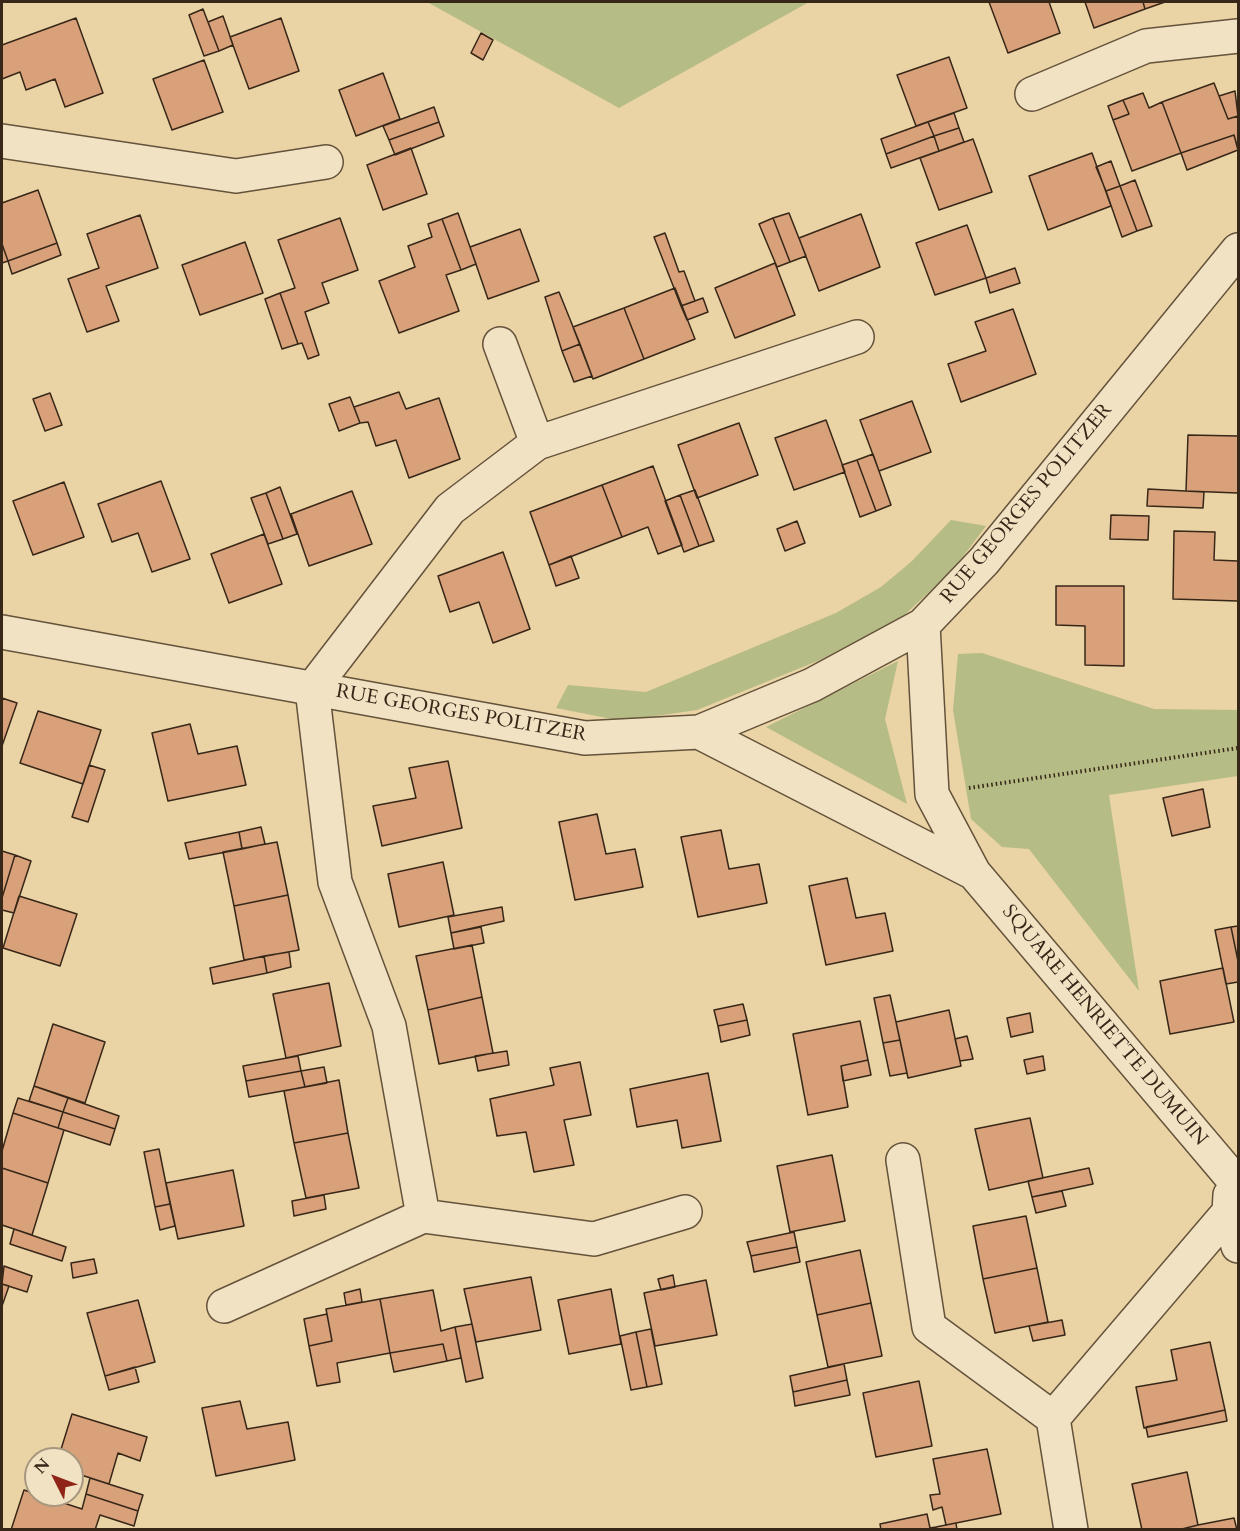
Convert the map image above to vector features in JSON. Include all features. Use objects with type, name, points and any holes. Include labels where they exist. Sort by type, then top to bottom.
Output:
[{"type":"street","points":[[1032,94],[1146,46],[1239,36]]},
{"type":"street","points":[[2,141],[236,176],[326,162]]},
{"type":"street","name":"RUE GEORGES POLITZER","points":[[2,632],[585,738],[699,732],[812,685],[923,625],[984,561],[1239,249]]},
{"type":"street","name":"RUE GEORGES POLITZER","points":[[423,1216],[389,1026],[336,882],[312,689],[450,509],[537,443],[857,337]]},
{"type":"street","points":[[500,344],[537,443]]},
{"type":"street","points":[[923,625],[932,794],[975,873]]},
{"type":"street","points":[[699,732],[975,873]]},
{"type":"street","name":"SQUARE HENRIETTE DUMUIN","points":[[975,873],[1236,1175],[1229,1212],[1239,1246]]},
{"type":"street","points":[[903,1160],[929,1327],[1053,1418],[1071,1530]]},
{"type":"street","points":[[224,1306],[423,1216],[594,1239],[685,1212]]},
{"type":"street","points":[[1053,1418],[1229,1212]]},
{"type":"path","points":[[932,794],[1239,748]]},
{"type":"green space","points":[[427,2],[809,2],[619,108]]},
{"type":"green space","points":[[951,520],[986,526],[952,571],[900,619],[820,660],[697,710],[622,721],[556,708],[568,685],[646,692],[836,613],[881,587],[912,561]]},
{"type":"green space","points":[[982,653],[1154,709],[1238,710],[1238,776],[1109,795],[1139,991],[1029,849],[1002,847],[971,819],[953,710],[958,654]]},
{"type":"green space","points":[[898,661],[885,719],[907,804],[766,727]]},
{"type":"building","points":[[989,2],[1049,2],[1060,33],[1008,53]]},
{"type":"building","points":[[1085,2],[1143,2],[1145,9],[1094,28]]},
{"type":"building","points":[[1143,2],[1165,2],[1145,9]]},
{"type":"building","points":[[203,9],[219,51],[204,56],[189,15]]},
{"type":"building","points":[[223,16],[233,45],[219,51],[208,22]]},
{"type":"building","points":[[76,18],[103,93],[65,107],[55,79],[26,90],[20,72],[2,79],[2,45]]},
{"type":"building","points":[[281,18],[299,71],[249,89],[230,37]]},
{"type":"building","points":[[481,33],[493,40],[483,60],[471,53]]},
{"type":"building","points":[[949,57],[967,108],[916,126],[897,75]]},
{"type":"building","points":[[204,60],[223,112],[172,130],[153,79]]},
{"type":"building","points":[[383,73],[400,119],[356,136],[339,90]]},
{"type":"building","points":[[1214,83],[1228,119],[1238,116],[1238,149],[1234,135],[1181,153],[1162,102]]},
{"type":"building","points":[[1235,91],[1238,116],[1228,119],[1219,96]]},
{"type":"building","points":[[1143,93],[1149,108],[1162,102],[1181,153],[1132,171],[1113,120],[1129,114],[1123,100]]},
{"type":"building","points":[[1123,100],[1129,114],[1113,120],[1108,106]]},
{"type":"building","points":[[434,107],[439,122],[389,140],[383,126]]},
{"type":"building","points":[[954,113],[959,128],[934,136],[928,122]]},
{"type":"building","points":[[439,122],[444,136],[395,155],[389,140]]},
{"type":"building","points":[[928,122],[934,136],[886,154],[881,139]]},
{"type":"building","points":[[959,128],[964,142],[939,151],[934,136]]},
{"type":"building","points":[[1234,135],[1238,150],[1187,170],[1181,153]]},
{"type":"building","points":[[934,136],[939,151],[891,168],[886,154]]},
{"type":"building","points":[[973,139],[992,192],[939,210],[920,158]]},
{"type":"building","points":[[411,148],[427,194],[383,210],[367,165]]},
{"type":"building","points":[[1092,153],[1111,206],[1048,230],[1029,176]]},
{"type":"building","points":[[1111,161],[1120,186],[1106,191],[1096,167]]},
{"type":"building","points":[[1135,180],[1152,226],[1137,231],[1120,186]]},
{"type":"building","points":[[1120,186],[1137,231],[1122,237],[1106,191]]},
{"type":"building","points":[[38,190],[57,243],[8,261],[2,244],[2,203]]},
{"type":"building","points":[[458,213],[476,264],[461,270],[442,219]]},
{"type":"building","points":[[789,213],[806,256],[790,262],[773,218]]},
{"type":"building","points":[[861,214],[880,267],[819,291],[799,238]]},
{"type":"building","points":[[140,215],[158,268],[106,286],[119,321],[87,332],[68,279],[99,268],[87,234]]},
{"type":"building","points":[[340,218],[358,270],[322,283],[329,303],[305,312],[319,355],[308,359],[302,343],[298,344],[280,293],[295,288],[278,240]]},
{"type":"building","points":[[773,218],[790,262],[777,267],[759,224]]},
{"type":"building","points":[[442,219],[461,270],[446,275],[459,311],[399,333],[379,281],[415,267],[408,246],[432,237],[428,224]]},
{"type":"building","points":[[967,225],[986,278],[935,295],[916,243]]},
{"type":"building","points":[[520,229],[539,281],[488,299],[470,247]]},
{"type":"building","points":[[665,233],[679,272],[684,271],[695,301],[681,306],[654,237]]},
{"type":"building","points":[[245,242],[263,293],[200,315],[182,265]]},
{"type":"building","points":[[57,243],[61,255],[12,274],[8,261]]},
{"type":"building","points":[[2,244],[8,261],[2,263]]},
{"type":"building","points":[[775,263],[795,315],[735,338],[715,288]]},
{"type":"building","points":[[1015,268],[1020,283],[990,293],[986,278]]},
{"type":"building","points":[[675,288],[695,339],[644,359],[624,308]]},
{"type":"building","points":[[559,292],[580,344],[562,351],[545,297]]},
{"type":"building","points":[[280,293],[298,344],[282,349],[265,299]]},
{"type":"building","points":[[703,298],[708,312],[687,320],[681,306]]},
{"type":"building","points":[[624,308],[644,359],[593,379],[573,327]]},
{"type":"building","points":[[1013,309],[1036,374],[961,402],[948,364],[986,351],[975,322]]},
{"type":"building","points":[[580,344],[592,376],[574,382],[562,351]]},
{"type":"building","points":[[399,392],[406,409],[439,398],[460,459],[409,478],[396,440],[376,446],[368,422],[360,423],[354,407]]},
{"type":"building","points":[[50,393],[62,425],[45,431],[33,399]]},
{"type":"building","points":[[350,397],[360,423],[339,431],[329,404]]},
{"type":"building","points":[[912,401],[931,452],[879,471],[860,420]]},
{"type":"building","points":[[826,420],[845,472],[794,490],[775,438]]},
{"type":"building","points":[[739,423],[758,475],[697,498],[678,445]]},
{"type":"building","points":[[1188,435],[1238,436],[1238,493],[1186,491]]},
{"type":"building","points":[[873,454],[891,505],[876,511],[857,460]]},
{"type":"building","points":[[857,460],[876,511],[860,517],[842,465]]},
{"type":"building","points":[[653,466],[682,545],[658,554],[648,527],[622,537],[602,485]]},
{"type":"building","points":[[161,481],[190,559],[152,572],[138,533],[112,542],[98,504]]},
{"type":"building","points":[[64,482],[84,537],[33,555],[13,501]]},
{"type":"building","points":[[602,485],[622,537],[549,565],[530,512]]},
{"type":"building","points":[[280,487],[297,534],[283,539],[266,493]]},
{"type":"building","points":[[1148,489],[1204,492],[1203,508],[1147,506]]},
{"type":"building","points":[[695,490],[714,541],[699,546],[680,495]]},
{"type":"building","points":[[352,491],[372,544],[309,566],[291,514]]},
{"type":"building","points":[[266,493],[283,539],[268,544],[251,498]]},
{"type":"building","points":[[680,495],[699,546],[684,552],[665,501]]},
{"type":"building","points":[[1111,515],[1149,516],[1148,540],[1110,539]]},
{"type":"building","points":[[797,521],[805,543],[785,551],[777,529]]},
{"type":"building","points":[[1174,531],[1215,532],[1214,560],[1238,561],[1238,601],[1173,599]]},
{"type":"building","points":[[264,534],[282,584],[229,603],[211,554]]},
{"type":"building","points":[[503,552],[530,629],[493,643],[479,602],[450,612],[438,576]]},
{"type":"building","points":[[571,556],[579,578],[556,586],[549,565]]},
{"type":"building","points":[[1056,586],[1124,586],[1124,666],[1085,665],[1085,626],[1056,625]]},
{"type":"building","points":[[2,698],[17,703],[2,746]]},
{"type":"building","points":[[38,711],[101,730],[83,784],[20,763]]},
{"type":"building","points":[[190,724],[198,754],[237,746],[246,785],[168,801],[152,733]]},
{"type":"building","points":[[448,761],[462,828],[382,846],[373,806],[416,798],[409,768]]},
{"type":"building","points":[[89,765],[105,770],[88,822],[72,817]]},
{"type":"building","points":[[1203,789],[1210,827],[1172,836],[1163,798]]},
{"type":"building","points":[[597,814],[606,854],[635,849],[643,887],[575,900],[559,822]]},
{"type":"building","points":[[261,827],[265,844],[242,849],[239,832]]},
{"type":"building","points":[[721,830],[729,869],[759,864],[767,903],[698,917],[681,837]]},
{"type":"building","points":[[239,832],[242,849],[189,859],[185,843]]},
{"type":"building","points":[[277,842],[288,895],[234,906],[223,852]]},
{"type":"building","points":[[2,851],[15,855],[2,898]]},
{"type":"building","points":[[15,855],[31,861],[14,913],[2,910],[2,898]]},
{"type":"building","points":[[443,862],[454,915],[399,927],[388,874]]},
{"type":"building","points":[[847,878],[856,918],[885,913],[893,951],[826,965],[809,886]]},
{"type":"building","points":[[288,895],[299,950],[244,960],[234,906]]},
{"type":"building","points":[[19,896],[77,914],[60,966],[3,948]]},
{"type":"building","points":[[502,907],[504,921],[451,933],[448,917]]},
{"type":"building","points":[[1238,926],[1238,961],[1231,927]]},
{"type":"building","points":[[481,927],[484,943],[454,949],[451,933]]},
{"type":"building","points":[[1231,927],[1238,961],[1238,982],[1226,984],[1215,930]]},
{"type":"building","points":[[472,945],[482,997],[428,1010],[416,956]]},
{"type":"building","points":[[289,952],[291,967],[267,973],[264,956]]},
{"type":"building","points":[[264,956],[267,973],[213,984],[210,968]]},
{"type":"building","points":[[1223,968],[1234,1022],[1170,1034],[1160,981]]},
{"type":"building","points":[[329,983],[341,1046],[286,1058],[273,994]]},
{"type":"building","points":[[890,995],[900,1040],[883,1043],[874,998]]},
{"type":"building","points":[[482,997],[493,1053],[439,1064],[428,1010]]},
{"type":"building","points":[[743,1004],[747,1020],[718,1026],[714,1010]]},
{"type":"building","points":[[949,1010],[961,1066],[908,1078],[896,1022]]},
{"type":"building","points":[[1030,1013],[1033,1032],[1011,1037],[1007,1018]]},
{"type":"building","points":[[747,1020],[750,1035],[721,1042],[718,1026]]},
{"type":"building","points":[[860,1021],[868,1060],[841,1066],[848,1107],[808,1115],[793,1034]]},
{"type":"building","points":[[53,1024],[105,1042],[85,1103],[34,1086]]},
{"type":"building","points":[[967,1036],[973,1059],[960,1061],[955,1039]]},
{"type":"building","points":[[900,1040],[907,1073],[890,1076],[883,1043]]},
{"type":"building","points":[[507,1051],[509,1065],[478,1071],[475,1056]]},
{"type":"building","points":[[298,1056],[301,1071],[246,1081],[243,1066]]},
{"type":"building","points":[[1043,1056],[1045,1070],[1027,1074],[1024,1060]]},
{"type":"building","points":[[868,1060],[871,1075],[843,1081],[841,1066]]},
{"type":"building","points":[[580,1062],[591,1115],[564,1120],[574,1165],[534,1172],[526,1132],[497,1136],[490,1099],[554,1085],[550,1068]]},
{"type":"building","points":[[324,1067],[327,1083],[305,1087],[301,1071]]},
{"type":"building","points":[[301,1071],[305,1087],[249,1097],[246,1081]]},
{"type":"building","points":[[708,1073],[721,1141],[682,1148],[677,1120],[637,1127],[630,1089]]},
{"type":"building","points":[[339,1080],[348,1133],[294,1143],[284,1091]]},
{"type":"building","points":[[34,1086],[68,1098],[63,1112],[29,1101]]},
{"type":"building","points":[[18,1098],[63,1112],[58,1128],[13,1113]]},
{"type":"building","points":[[68,1098],[119,1116],[115,1129],[63,1112]]},
{"type":"building","points":[[63,1112],[115,1129],[110,1145],[58,1128]]},
{"type":"building","points":[[13,1113],[64,1130],[48,1183],[2,1168],[2,1151]]},
{"type":"building","points":[[1030,1118],[1043,1178],[989,1190],[975,1129]]},
{"type":"building","points":[[348,1133],[359,1188],[306,1198],[294,1143]]},
{"type":"building","points":[[159,1149],[170,1204],[155,1207],[144,1152]]},
{"type":"building","points":[[832,1155],[845,1221],[790,1232],[777,1166]]},
{"type":"building","points":[[2,1168],[48,1183],[32,1235],[2,1225]]},
{"type":"building","points":[[1089,1168],[1093,1184],[1032,1197],[1028,1181]]},
{"type":"building","points":[[233,1170],[244,1226],[178,1239],[166,1183]]},
{"type":"building","points":[[1062,1191],[1066,1206],[1036,1213],[1032,1197]]},
{"type":"building","points":[[324,1195],[326,1209],[294,1216],[292,1201]]},
{"type":"building","points":[[170,1204],[175,1226],[160,1230],[155,1207]]},
{"type":"building","points":[[1026,1216],[1037,1268],[983,1279],[973,1226]]},
{"type":"building","points":[[14,1229],[66,1247],[62,1261],[10,1244]]},
{"type":"building","points":[[794,1232],[797,1247],[751,1256],[747,1242]]},
{"type":"building","points":[[797,1247],[800,1262],[754,1272],[751,1256]]},
{"type":"building","points":[[860,1250],[871,1303],[817,1315],[806,1262]]},
{"type":"building","points":[[94,1259],[97,1273],[73,1278],[71,1263]]},
{"type":"building","points":[[4,1266],[32,1276],[27,1292],[2,1284]]},
{"type":"building","points":[[1037,1268],[1048,1322],[995,1333],[983,1279]]},
{"type":"building","points":[[673,1275],[675,1287],[661,1290],[658,1279]]},
{"type":"building","points":[[531,1277],[541,1330],[476,1342],[464,1289]]},
{"type":"building","points":[[706,1280],[717,1335],[655,1346],[644,1293]]},
{"type":"building","points":[[2,1284],[9,1286],[2,1306]]},
{"type":"building","points":[[360,1289],[362,1302],[346,1305],[344,1293]]},
{"type":"building","points":[[611,1289],[621,1344],[569,1354],[558,1300]]},
{"type":"building","points":[[433,1290],[441,1331],[455,1327],[461,1358],[447,1361],[443,1344],[390,1353],[380,1299]]},
{"type":"building","points":[[380,1299],[390,1353],[337,1363],[340,1382],[317,1386],[309,1346],[332,1341],[326,1309]]},
{"type":"building","points":[[138,1300],[155,1362],[105,1376],[87,1313]]},
{"type":"building","points":[[871,1303],[882,1356],[828,1367],[817,1315]]},
{"type":"building","points":[[327,1314],[332,1341],[309,1346],[304,1319]]},
{"type":"building","points":[[1062,1320],[1065,1335],[1033,1341],[1029,1326]]},
{"type":"building","points":[[472,1324],[483,1378],[466,1382],[455,1327]]},
{"type":"building","points":[[651,1329],[662,1384],[647,1387],[636,1332]]},
{"type":"building","points":[[636,1332],[647,1387],[631,1390],[620,1336]]},
{"type":"building","points":[[1210,1342],[1225,1410],[1144,1428],[1136,1387],[1177,1380],[1171,1350]]},
{"type":"building","points":[[443,1344],[447,1361],[394,1372],[390,1353]]},
{"type":"building","points":[[844,1364],[847,1380],[793,1392],[790,1376]]},
{"type":"building","points":[[135,1367],[139,1382],[109,1390],[105,1376]]},
{"type":"building","points":[[847,1380],[850,1395],[795,1406],[793,1392]]},
{"type":"building","points":[[919,1381],[932,1446],[876,1457],[863,1393]]},
{"type":"building","points":[[240,1401],[247,1429],[288,1422],[295,1460],[216,1476],[202,1408]]},
{"type":"building","points":[[1225,1410],[1227,1421],[1148,1437],[1146,1427]]},
{"type":"building","points":[[72,1414],[147,1437],[140,1461],[118,1453],[109,1484],[84,1476],[84,1447],[62,1447]]},
{"type":"building","points":[[987,1449],[1001,1514],[946,1525],[942,1507],[933,1510],[930,1495],[940,1494],[933,1459]]},
{"type":"building","points":[[1187,1472],[1198,1525],[1178,1530],[1142,1530],[1132,1484]]},
{"type":"building","points":[[90,1478],[143,1495],[138,1511],[86,1494]]},
{"type":"building","points":[[24,1490],[24,1507],[82,1509],[86,1494],[138,1511],[134,1526],[100,1515],[95,1530],[11,1530]]},
{"type":"building","points":[[927,1514],[930,1528],[936,1527],[936,1530],[881,1530],[880,1524]]},
{"type":"building","points":[[1234,1518],[1237,1530],[1178,1530],[1198,1525]]},
{"type":"building","points":[[956,1523],[957,1530],[936,1530],[936,1527]]}]
